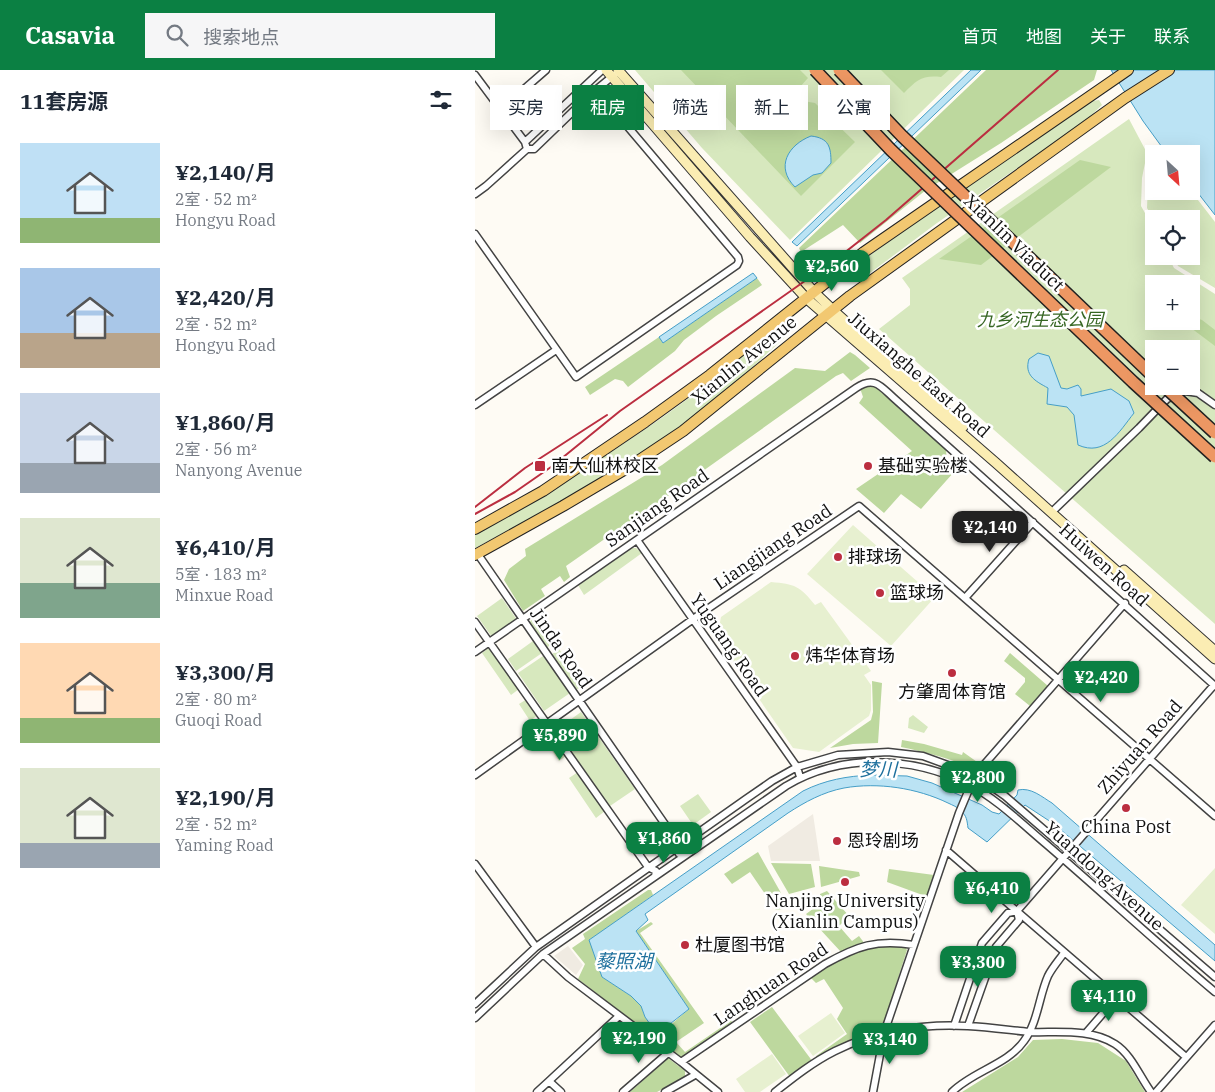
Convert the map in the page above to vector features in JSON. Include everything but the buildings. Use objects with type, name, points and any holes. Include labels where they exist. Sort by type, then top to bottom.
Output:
[{"type":"highway","name":"Xianlin Viaduct","points":[[815,70],[891,150],[1133,382],[1215,457]]},
{"type":"highway","name":"Xianlin Viaduct","points":[[839,70],[902,136],[1145,367]]},
{"type":"highway","points":[[1174,395],[1215,433]]},
{"type":"main road","name":"Xianlin Avenue","points":[[475,529],[543,491],[645,422],[710,375],[864,252],[1128,70]]},
{"type":"main road","name":"Xianlin Avenue","points":[[476,554],[604,482],[683,431],[829,313],[1125,98],[1169,70]]},
{"type":"main road","name":"Jiuxianghe East Road","points":[[614,72],[810,295],[1215,659]]},
{"type":"main road","name":"Jiuxianghe East Road","points":[[829,313],[1215,651]]},
{"type":"street","points":[[529,85],[546,70]]},
{"type":"street","points":[[586,85],[602,70]]},
{"type":"street","points":[[600,85],[614,72]]},
{"type":"street","points":[[475,75],[490,95]]},
{"type":"street","points":[[475,194],[486,186],[572,99]]},
{"type":"street","points":[[515,130],[526,146],[534,149],[572,112]]},
{"type":"street","points":[[475,234],[576,377],[737,265],[739,261],[738,256],[631,130]]},
{"type":"street","points":[[475,405],[556,350]]},
{"type":"street","name":"Huiwen Road","points":[[856,388],[864,382],[871,381],[877,383],[1215,685]]},
{"type":"street","name":"Sanjiang Road","points":[[475,652],[856,388]]},
{"type":"street","points":[[1055,509],[1167,399],[1185,391],[1198,393],[1215,405]]},
{"type":"street","name":"Liangjiang Road","points":[[693,620],[859,506],[965,598]]},
{"type":"street","points":[[1033,522],[965,598],[1215,816]]},
{"type":"street","name":"Yuguang Road","points":[[637,540],[797,767],[800,777]]},
{"type":"street","name":"Jinda Road","points":[[476,554],[680,846],[679,854],[685,855]]},
{"type":"street","points":[[873,1092],[884,1033],[946,850],[975,775],[1125,603]]},
{"type":"street","points":[[475,775],[693,620]]},
{"type":"street","points":[[475,622],[648,867],[656,871],[655,876]]},
{"type":"street","name":"Zhiyuan Road","points":[[1017,911],[1215,685]]},
{"type":"street","points":[[888,752],[888,762]]},
{"type":"street","name":"Yuandong Avenue","points":[[475,1004],[536,947],[772,781],[797,767],[838,755],[888,752],[923,756],[975,775],[1005,796],[1215,977]]},
{"type":"street","name":"Yuandong Avenue","points":[[475,1018],[543,954],[800,777],[819,770],[847,764],[876,761],[923,767],[969,787],[998,804],[1063,858],[1215,992]]},
{"type":"street","points":[[946,850],[1186,1057]]},
{"type":"street","points":[[475,864],[536,947]]},
{"type":"street","points":[[968,1026],[996,947],[1019,920],[1017,911]]},
{"type":"street","points":[[954,1026],[982,943],[1007,913],[1017,911]]},
{"type":"street","name":"Langhuan Road","points":[[681,1062],[840,955],[861,947],[884,942],[914,945]]},
{"type":"street","points":[[952,1092],[969,1079],[1015,1052],[1025,1040],[1049,975],[1064,953]]},
{"type":"street","points":[[543,954],[568,977],[718,1092]]},
{"type":"street","points":[[1085,1033],[1117,997]]},
{"type":"street","points":[[537,1092],[619,1016]]},
{"type":"street","points":[[1156,1092],[1215,1025]]},
{"type":"street","points":[[775,1092],[809,1067],[855,1042],[884,1033],[913,1028],[954,1026],[1029,1032],[1085,1033],[1115,1044],[1128,1056],[1151,1092]]},
{"type":"street","points":[[623,1092],[668,1053]]},
{"type":"street","points":[[665,1092],[695,1074]]},
{"type":"street","points":[[549,1081],[561,1092]]},
{"type":"green space","points":[[635,70],[964,70],[790,240],[687,130],[726,130],[726,85],[654,85],[654,92]]},
{"type":"green space","points":[[681,70],[800,70],[808,78],[802,85],[736,85],[736,128],[726,117],[726,85],[695,85]]},
{"type":"green space","points":[[881,70],[949,70],[941,77],[920,79],[904,93]]},
{"type":"green space","points":[[986,70],[1097,70],[1094,80],[1001,143],[926,190],[860,243],[843,225],[801,252],[799,248]]},
{"type":"green space","points":[[1099,100],[1102,105],[1083,123],[937,223],[858,282],[851,279],[849,275],[850,270],[929,212],[1092,101]]},
{"type":"green space","points":[[808,102],[815,103],[818,106],[818,130],[843,130],[855,142],[801,196],[738,130],[808,130]]},
{"type":"green space","name":"九乡河生态公园","points":[[1129,119],[1145,149],[1141,206],[1145,213],[1145,265],[1172,265],[1185,275],[1145,275],[1145,330],[1200,330],[1200,284],[1215,294],[1215,624],[879,329],[910,305],[910,289],[902,278]]},
{"type":"green space","points":[[1080,160],[1111,167],[981,265],[939,259]]},
{"type":"green space","points":[[1147,200],[1198,200],[1215,222],[1215,288],[1200,279],[1200,275],[1193,275],[1178,265],[1200,265],[1200,210],[1148,210]]},
{"type":"green space","points":[[757,278],[762,285],[684,340],[675,351],[628,387],[623,381],[615,379],[590,395],[585,387],[659,337],[663,343]]},
{"type":"green space","points":[[1200,319],[1215,330],[1215,346],[1194,330],[1200,330]]},
{"type":"green space","points":[[777,328],[784,333],[785,337],[728,389],[693,417],[587,487],[475,548],[475,535],[561,484],[644,430],[695,393]]},
{"type":"green space","points":[[850,352],[870,368],[851,381],[843,373],[836,376],[637,518],[641,528],[627,539],[623,534],[616,531],[566,566],[570,577],[564,582],[560,576],[541,589],[545,596],[523,611],[504,580],[509,569],[526,556],[525,549],[662,465],[795,368],[825,371]]},
{"type":"green space","points":[[872,384],[946,449],[947,466],[954,472],[921,509],[901,494],[884,513],[856,489],[912,451],[859,403],[863,397],[860,388]]},
{"type":"green space","name":"篮球场","points":[[853,525],[935,597],[891,646],[807,574]]},
{"type":"green space","points":[[632,548],[636,548],[642,553],[584,595],[578,585]]},
{"type":"green space","name":"炜华体育场","points":[[771,582],[796,587],[815,605],[821,602],[871,671],[864,675],[871,685],[871,710],[869,716],[819,752],[793,748],[717,638],[721,617]]},
{"type":"green space","points":[[502,598],[517,620],[492,637],[477,616]]},
{"type":"green space","points":[[536,617],[554,643],[546,648],[529,622]]},
{"type":"green space","points":[[533,641],[542,653],[516,671],[508,659]]},
{"type":"green space","points":[[490,647],[519,689],[511,695],[482,653]]},
{"type":"green space","points":[[559,649],[584,685],[576,690],[551,655]]},
{"type":"green space","points":[[1010,653],[1048,686],[1030,706],[1015,694],[1025,682],[1025,678],[1004,661]]},
{"type":"green space","points":[[543,656],[570,693],[544,711],[518,673]]},
{"type":"green space","points":[[872,681],[882,683],[878,743],[853,744],[830,748],[871,720],[873,712]]},
{"type":"green space","points":[[527,699],[538,715],[530,721],[519,704]]},
{"type":"green space","points":[[581,712],[635,789],[610,806],[556,730]]},
{"type":"green space","points":[[913,715],[928,727],[924,733],[908,728],[909,718]]},
{"type":"green space","points":[[553,737],[566,756],[559,761],[546,742]]},
{"type":"green space","points":[[902,740],[962,755],[963,752],[980,764],[975,769],[938,756],[901,747]]},
{"type":"green space","points":[[578,772],[605,811],[596,818],[569,778]]},
{"type":"green space","points":[[698,794],[711,812],[693,825],[680,806]]},
{"type":"green space","points":[[758,852],[781,893],[777,897],[782,909],[776,910],[750,872],[732,884],[724,874]]},
{"type":"green space","points":[[771,863],[811,864],[815,887],[789,894]]},
{"type":"green space","points":[[819,866],[859,872],[860,876],[821,887]]},
{"type":"green space","points":[[1215,868],[1215,934],[1181,905]]},
{"type":"green space","points":[[889,869],[934,875],[928,897],[887,882]]},
{"type":"green space","points":[[648,890],[651,890],[653,895],[590,940],[602,977],[631,996],[641,1006],[645,1017],[661,1031],[689,1009],[636,931],[651,922],[653,924],[640,933],[704,1023],[676,1042],[685,1052],[729,1022],[727,1018],[731,1014],[732,1025],[682,1059],[578,979],[585,964],[572,948],[585,939],[583,934]]},
{"type":"green space","points":[[827,891],[849,916],[839,926],[852,941],[859,936],[865,944],[841,952],[806,914],[821,903],[820,894]]},
{"type":"green space","points":[[905,947],[907,950],[881,1032],[848,1041],[817,1058],[816,1056],[847,1034],[837,1019],[843,1008],[824,979],[816,983],[810,977],[852,953],[870,948]]},
{"type":"green space","points":[[772,1007],[813,1062],[790,1077],[750,1022]]},
{"type":"green space","points":[[831,1013],[845,1033],[813,1056],[798,1036]]},
{"type":"green space","points":[[1062,1039],[1098,1043],[1126,1061],[1145,1092],[962,1092],[1018,1057],[1033,1040]]},
{"type":"green space","points":[[772,1054],[786,1074],[760,1092],[745,1092],[736,1079]]},
{"type":"green space","points":[[668,1058],[685,1071],[685,1077],[657,1092],[630,1092]]},
{"type":"shaded area","points":[[813,814],[820,861],[771,861],[768,846]]},
{"type":"shaded area","points":[[568,946],[583,965],[576,975],[554,956]]},
{"type":"water","points":[[971,70],[981,70],[797,246],[792,242]]},
{"type":"water","points":[[1111,70],[1215,70],[1215,215],[1200,196],[1200,145],[1160,145]]},
{"type":"water","points":[[811,136],[822,139],[828,144],[831,163],[822,173],[813,175],[795,187],[786,172],[785,164],[787,157],[796,145]]},
{"type":"water","points":[[753,273],[757,278],[663,343],[659,337]]},
{"type":"water","points":[[1038,353],[1049,356],[1061,388],[1067,389],[1078,385],[1081,389],[1081,396],[1111,389],[1129,401],[1134,413],[1111,441],[1096,448],[1078,445],[1074,415],[1067,407],[1047,404],[1048,388],[1035,380],[1029,373],[1029,359]]},
{"type":"water","name":"藜照湖","points":[[872,775],[907,776],[932,783],[999,814],[1017,795],[1018,790],[1023,789],[1036,793],[1052,803],[1215,945],[1215,961],[1054,824],[1025,805],[987,842],[968,828],[964,815],[953,805],[910,790],[884,786],[857,786],[836,790],[801,805],[645,914],[648,920],[636,931],[689,1009],[661,1031],[650,1024],[641,1006],[631,996],[602,977],[589,940],[803,791],[836,779]]},
{"type":"railway","points":[[475,514],[515,492],[551,467],[620,411],[839,257],[886,220],[1058,70]]},
{"type":"railway","points":[[475,507],[525,468],[607,415]]},
{"type":"place","name":"南大仙林校区","points":[[540,466]]},
{"type":"place","name":"基础实验楼","points":[[868,466]]},
{"type":"place","name":"排球场","points":[[838,557]]},
{"type":"place","name":"篮球场","points":[[880,593]]},
{"type":"place","name":"炜华体育场","points":[[795,656]]},
{"type":"place","name":"方肇周体育馆","points":[[952,673]]},
{"type":"place","name":"China Post","points":[[1126,808]]},
{"type":"place","name":"恩玲剧场","points":[[837,841]]},
{"type":"place","name":"Nanjing University (Xianlin Campus)","points":[[845,882]]},
{"type":"place","name":"杜厦图书馆","points":[[685,945]]},
{"type":"water label","name":"梦川","points":[[878,769]]}]
